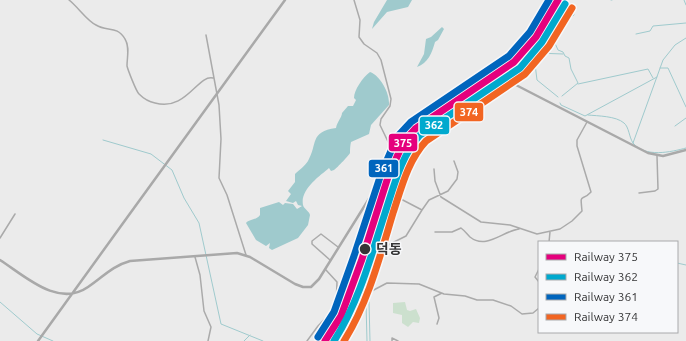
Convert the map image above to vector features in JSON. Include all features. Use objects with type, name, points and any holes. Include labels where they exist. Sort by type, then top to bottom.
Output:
[{"type":"main road","points":[[38,341],[137,201],[218,94],[285,0]]},
{"type":"main road","points":[[0,260],[51,292],[65,294],[73,293],[86,288],[106,272],[124,263],[137,260],[232,252],[246,256],[291,282],[303,287],[311,287],[315,284],[385,173],[404,129],[473,78],[482,74],[490,75],[514,84],[644,152],[657,156],[670,155],[686,150]]},
{"type":"street","points":[[69,0],[96,26],[113,28],[122,34],[128,49],[128,70],[139,94],[150,101],[155,103],[175,103],[188,96],[200,83],[208,78],[213,78]]},
{"type":"street","points":[[354,0],[360,20],[359,37],[364,44],[380,57],[390,92],[391,103],[381,119],[380,125],[393,152]]},
{"type":"street","points":[[206,36],[213,78],[218,94],[221,139],[219,178],[227,195],[246,256]]},
{"type":"street","points":[[434,169],[435,181],[441,196],[481,222],[510,225],[533,234],[560,229],[572,221],[582,211],[580,202],[581,198],[591,192],[577,146],[577,140],[587,122]]},
{"type":"street","points":[[639,193],[655,191],[658,189],[657,156]]},
{"type":"street","points":[[365,292],[388,245],[406,236],[429,200],[441,196],[448,191],[459,176],[454,161]]},
{"type":"street","points":[[384,220],[397,197],[422,210]]},
{"type":"street","points":[[0,238],[15,214]]},
{"type":"street","points":[[435,232],[452,232],[461,228],[470,237],[480,241],[496,239],[511,230],[520,229]]},
{"type":"street","points":[[550,232],[550,241]]},
{"type":"street","points":[[330,260],[312,244],[312,241],[321,234],[338,247]]},
{"type":"street","points":[[194,255],[200,275],[204,311],[211,327],[208,341]]},
{"type":"street","points":[[307,341],[336,307],[338,282],[324,269]]},
{"type":"street","points":[[538,271],[535,277],[538,281]]},
{"type":"street","points":[[337,292],[347,295],[365,292],[370,293],[384,284],[395,282],[419,284],[442,293],[477,300],[493,300],[511,306],[522,314],[533,314],[538,309]]},
{"type":"street","points":[[437,324],[439,318],[434,297],[442,293]]},
{"type":"street","points":[[392,341],[392,338],[398,341]]},
{"type":"green space","points":[[405,302],[407,310],[410,311],[416,309],[420,318],[419,323],[413,322],[408,327],[402,323],[402,315],[393,313],[393,303]]},
{"type":"water","points":[[387,0],[412,0],[408,7],[387,12],[372,29],[374,22]]},
{"type":"water","points":[[442,27],[444,29],[438,40],[435,42],[429,57],[424,63],[417,67],[424,54],[426,39],[431,37]]},
{"type":"water","points":[[370,72],[378,77],[384,86],[388,96],[389,105],[371,125],[369,134],[351,142],[350,153],[340,164],[334,170],[331,171],[329,168],[308,188],[303,199],[303,205],[310,215],[308,225],[298,238],[272,250],[269,248],[270,243],[266,246],[256,240],[246,223],[259,217],[260,208],[279,202],[283,205],[285,203],[293,204],[297,209],[302,206],[298,205],[296,201],[293,203],[286,201],[291,194],[288,191],[295,182],[295,174],[308,161],[318,136],[322,132],[336,128],[342,113],[348,106],[353,106],[356,100],[354,95],[357,88]]},
{"type":"waterway","points":[[562,96],[578,83],[571,69],[569,58],[565,56],[563,52],[558,50],[554,41],[557,17],[574,15],[572,7],[564,0]]},
{"type":"waterway","points":[[684,0],[686,5]]},
{"type":"waterway","points":[[636,34],[650,31],[653,26],[686,23]]},
{"type":"waterway","points":[[633,143],[663,60],[675,45],[686,38]]},
{"type":"waterway","points":[[558,97],[537,80],[534,56],[536,53],[563,54]]},
{"type":"waterway","points":[[660,68],[668,68],[686,107]]},
{"type":"waterway","points":[[578,84],[648,69],[653,78]]},
{"type":"waterway","points":[[560,103],[561,105],[585,116],[657,77]]},
{"type":"waterway","points":[[588,115],[607,117],[621,121],[627,127],[633,143],[644,151],[658,153],[686,148]]},
{"type":"waterway","points":[[675,126],[686,118]]},
{"type":"waterway","points":[[103,140],[151,154],[172,170],[184,198],[199,223],[221,324],[263,341]]},
{"type":"waterway","points":[[678,263],[686,265]]},
{"type":"waterway","points":[[330,341],[331,339],[328,336],[344,303],[337,297]]},
{"type":"waterway","points":[[350,300],[361,300],[366,303],[367,341]]},
{"type":"waterway","points":[[0,302],[37,334],[53,341]]},
{"type":"waterway","points":[[369,302],[370,341]]},
{"type":"waterway","points":[[348,341],[359,320]]},
{"type":"waterway","points":[[244,341],[250,335]]},
{"type":"railway","points":[[353,280],[363,244],[387,180]]},
{"type":"rail line","name":"361","points":[[318,337],[334,312],[381,174],[397,137],[411,122],[509,56],[530,32],[549,0]]},
{"type":"rail line","name":"375","points":[[325,341],[341,316],[362,259],[388,177],[404,141],[415,129],[514,62],[536,37],[558,0]]},
{"type":"rail line","name":"362","points":[[334,341],[351,311],[399,172],[413,143],[420,135],[520,68],[542,42],[565,4]]},
{"type":"rail line","name":"374","points":[[344,341],[367,295],[402,185],[414,157],[426,141],[525,74],[549,46],[572,8]]},
{"type":"place","name":"덕동","points":[[365,249]]}]
